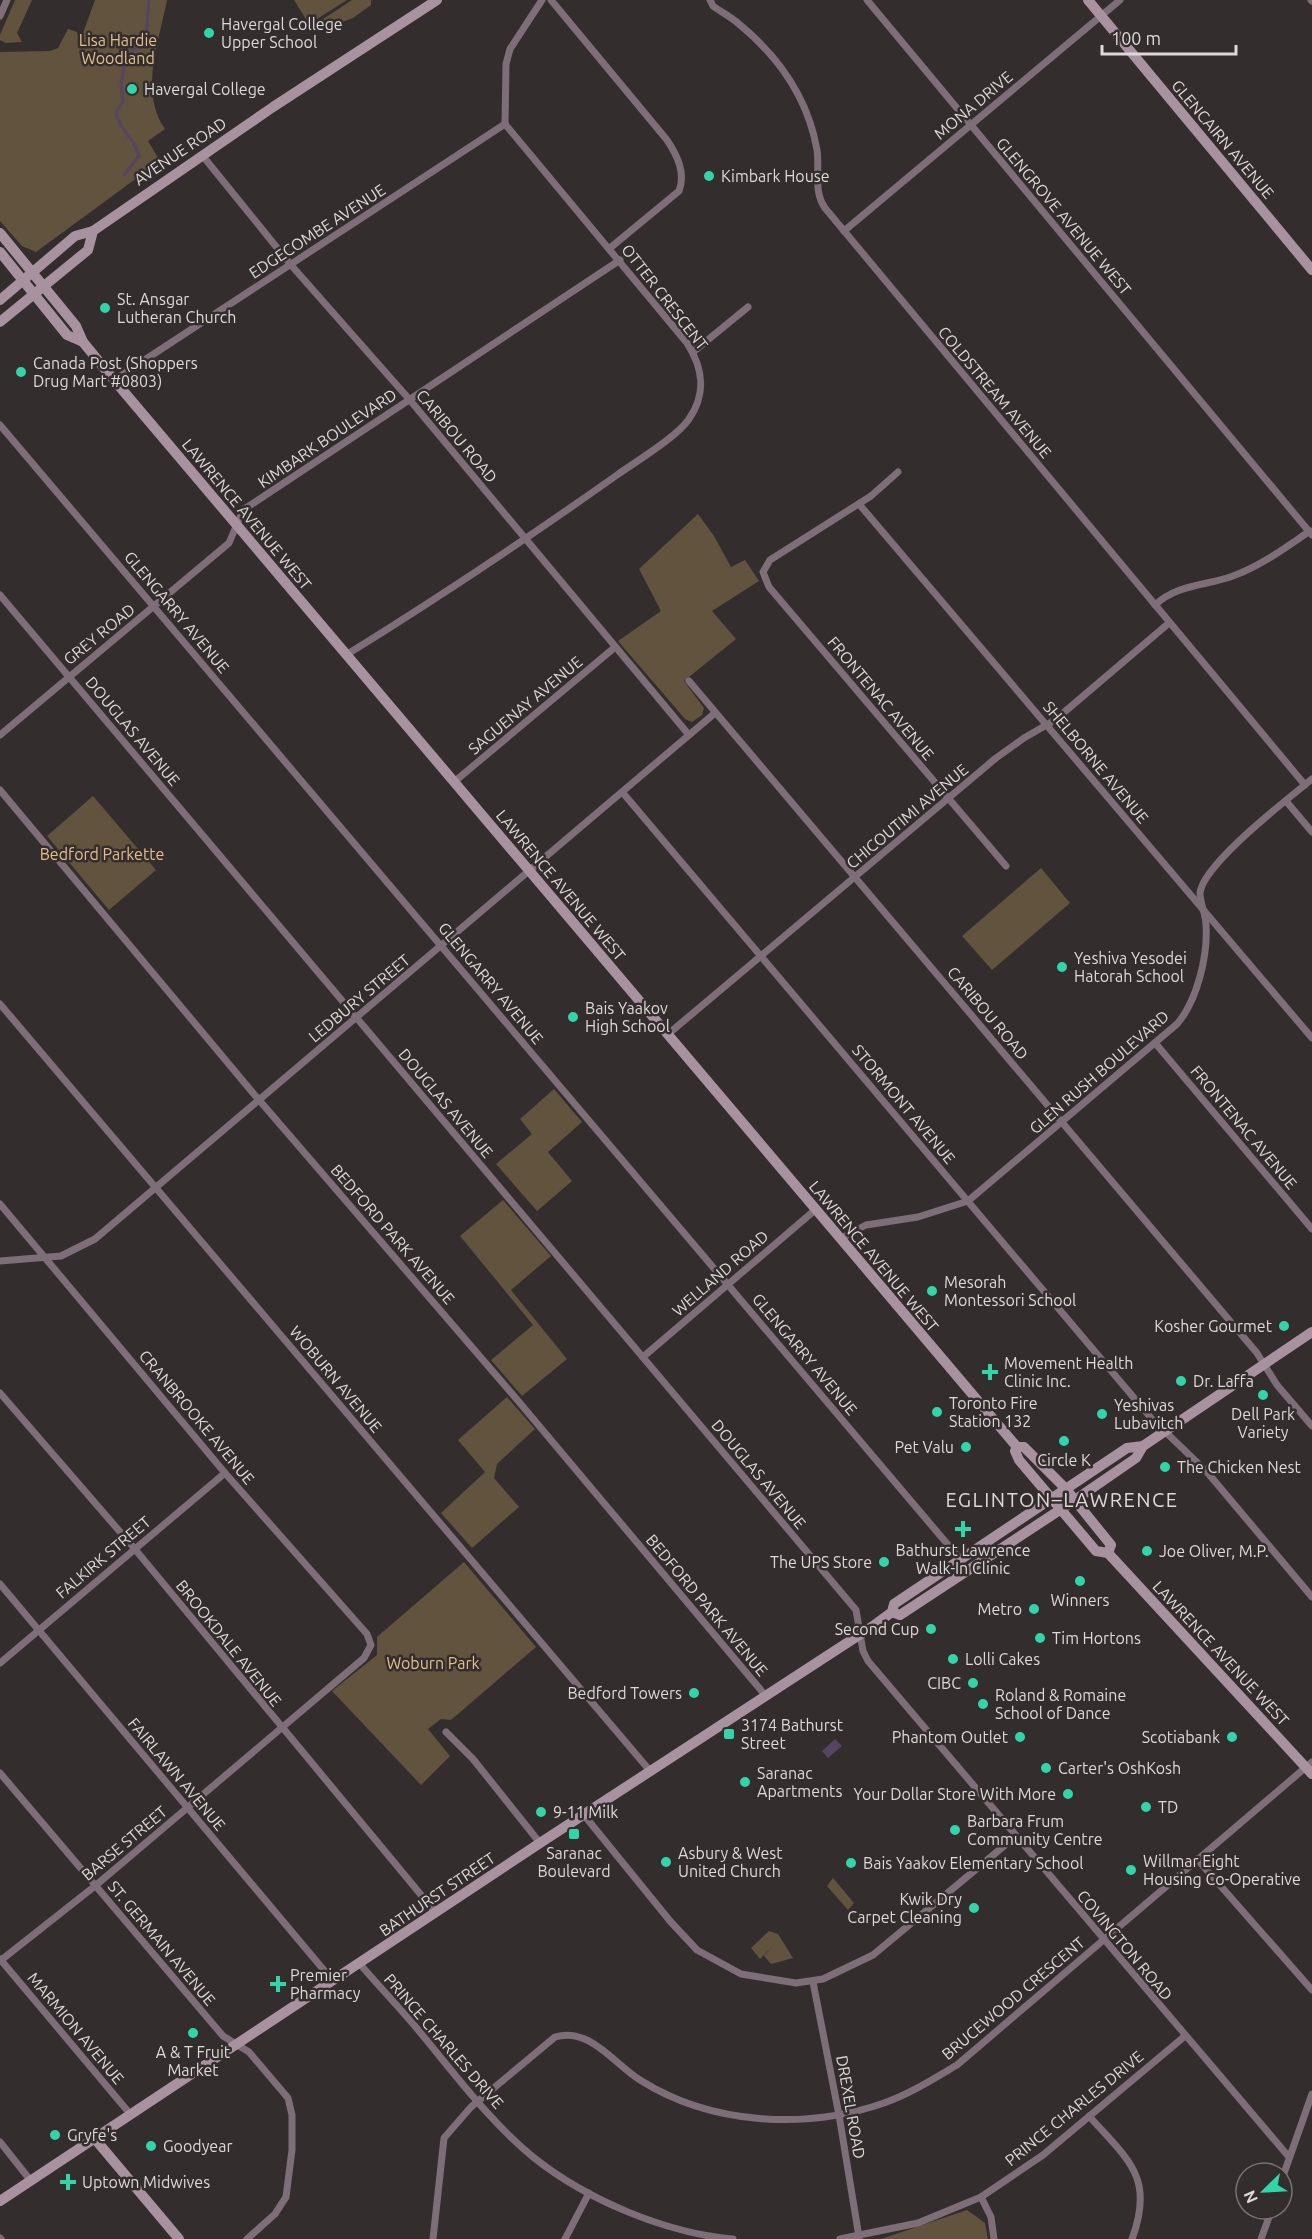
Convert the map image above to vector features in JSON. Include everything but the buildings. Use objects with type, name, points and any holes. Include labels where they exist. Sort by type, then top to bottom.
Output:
[{"type":"main road","name":"AVENUE ROAD","points":[[0,300],[75,237],[93,231],[202,155],[437,0]]},
{"type":"main road","name":"GLENCAIRN AVENUE","points":[[1088,0],[1312,270]]},
{"type":"main road","name":"AVENUE ROAD","points":[[0,322],[88,250],[93,231]]},
{"type":"main road","name":"LAWRENCE AVENUE WEST","points":[[0,233],[76,326],[83,342],[114,380],[1017,1447],[1016,1456],[1060,1510],[1096,1551],[1108,1553],[1310,1768]]},
{"type":"main road","name":"LAWRENCE AVENUE WEST","points":[[0,252],[67,335],[83,342]]},
{"type":"main road","name":"BATHURST STREET","points":[[892,1612],[900,1615],[1075,1500],[1136,1458],[1143,1446],[1312,1332]]},
{"type":"main road","name":"BATHURST STREET","points":[[0,2201],[892,1612],[894,1604],[1065,1488],[1127,1448],[1143,1446]]},
{"type":"main road","name":"LAWRENCE AVENUE WEST","points":[[1017,1447],[1024,1447],[1065,1488],[1111,1545],[1108,1553]]},
{"type":"main road","points":[[95,2139],[179,2239]]},
{"type":"street","points":[[0,16],[6,0]]},
{"type":"street","points":[[505,124],[506,64],[510,49],[542,0]]},
{"type":"street","points":[[552,0],[667,140],[679,162],[682,184],[679,191],[610,248]]},
{"type":"street","name":"COLDSTREAM AVENUE","points":[[710,0],[713,6],[736,22],[765,48],[792,83],[814,136],[819,198],[844,231],[1305,785]]},
{"type":"street","name":"GLENGROVE AVENUE WEST","points":[[867,0],[1311,532]]},
{"type":"street","name":"MONA DRIVE","points":[[844,231],[1120,0]]},
{"type":"street","name":"OTTER CRESCENT","points":[[346,655],[526,539],[688,421],[701,386],[700,364],[693,352],[620,260],[505,124]]},
{"type":"street","name":"EDGECOMBE AVENUE","points":[[114,380],[505,124]]},
{"type":"street","name":"CARIBOU ROAD","points":[[202,155],[291,265],[409,399],[614,648],[689,735]]},
{"type":"street","name":"KIMBARK BOULEVARD","points":[[237,526],[243,510],[620,260]]},
{"type":"street","points":[[693,352],[748,307]]},
{"type":"street","name":"GLENGARRY AVENUE","points":[[0,425],[960,1559]]},
{"type":"street","points":[[859,504],[898,472]]},
{"type":"street","name":"FRONTENAC AVENUE","points":[[859,504],[770,560],[762,572],[770,587],[1006,866]]},
{"type":"street","name":"SHELBORNE AVENUE","points":[[859,504],[1312,1038]]},
{"type":"street","name":"GREY ROAD","points":[[0,735],[230,543],[237,526]]},
{"type":"street","points":[[1155,605],[1166,595],[1185,587],[1240,573],[1311,532]]},
{"type":"street","name":"DOUGLAS AVENUE","points":[[0,595],[856,1610],[860,1633]]},
{"type":"street","name":"CHICOUTIMI AVENUE","points":[[667,1035],[762,958],[1008,749],[1046,725],[1169,624]]},
{"type":"street","name":"SAGUENAY AVENUE","points":[[454,782],[614,648]]},
{"type":"street","name":"CARIBOU ROAD","points":[[689,681],[1257,1353],[1277,1385],[1312,1426]]},
{"type":"street","name":"LEDBURY STREET","points":[[0,1261],[46,1258],[71,1253],[95,1239],[715,713]]},
{"type":"street","name":"GLEN RUSH BOULEVARD","points":[[840,1239],[866,1225],[918,1217],[968,1201],[1156,1044],[1182,1018],[1196,995],[1206,926],[1200,892],[1215,867],[1231,848],[1312,779]]},
{"type":"street","name":"BEDFORD PARK AVENUE","points":[[0,790],[765,1695]]},
{"type":"street","name":"STORMONT AVENUE","points":[[623,793],[1151,1418],[1207,1472],[1312,1597]]},
{"type":"street","points":[[1286,801],[1312,832]]},
{"type":"street","name":"WOBURN AVENUE","points":[[0,1004],[651,1772]]},
{"type":"street","name":"FRONTENAC AVENUE","points":[[1156,1044],[1312,1228]]},
{"type":"street","name":"CRANBROOKE AVENUE","points":[[0,1204],[225,1473],[367,1635],[371,1648]]},
{"type":"street","name":"WELLAND ROAD","points":[[643,1357],[815,1210]]},
{"type":"street","name":"BROOKDALE AVENUE","points":[[0,1393],[134,1548],[436,1913]]},
{"type":"street","name":"FALKIRK STREET","points":[[0,1663],[225,1473]]},
{"type":"street","name":"FAIRLAWN AVENUE","points":[[0,1584],[333,1981]]},
{"type":"street","name":"COVINGTON ROAD","points":[[860,1633],[863,1651],[869,1662],[1289,2157]]},
{"type":"street","name":"BARSE STREET","points":[[0,1960],[95,1886],[188,1808],[364,1658],[371,1648]]},
{"type":"street","points":[[446,1732],[480,1767],[540,1843]]},
{"type":"street","name":"BRUCEWOOD CRESCENT","points":[[433,2239],[444,2138],[451,2127],[476,2102],[555,2037],[574,2034],[589,2040],[641,2080],[695,2104],[762,2119],[784,2120],[839,2115],[884,2103],[918,2088],[957,2065],[1197,1858],[1310,1768]]},
{"type":"street","name":"ST. GERMAIN AVENUE","points":[[0,1773],[223,2037],[249,2052],[288,2098],[292,2115],[292,2150],[286,2197],[275,2214],[247,2239]]},
{"type":"street","points":[[584,1815],[676,1928],[697,1950],[741,1974],[788,1982],[813,1982],[854,1966],[873,1955],[1016,1836]]},
{"type":"street","points":[[1197,1858],[1312,1990]]},
{"type":"street","name":"MARMION AVENUE","points":[[0,1960],[131,2115]]},
{"type":"street","name":"PRINCE CHARLES DRIVE","points":[[359,1963],[414,2024],[476,2102],[534,2157],[589,2193],[647,2220],[699,2238],[733,2239]]},
{"type":"street","name":"DREXEL ROAD","points":[[813,1982],[839,2115],[859,2237]]},
{"type":"street","name":"PRINCE CHARLES DRIVE","points":[[840,2239],[859,2237],[918,2223],[981,2197],[1043,2155],[1185,2036]]},
{"type":"street","points":[[1288,2161],[1312,2094]]},
{"type":"street","points":[[1089,2116],[1133,2166],[1141,2188],[1141,2214],[1132,2239]]},
{"type":"street","points":[[0,2142],[31,2181]]},
{"type":"street","points":[[565,2239],[589,2193]]},
{"type":"street","points":[[981,2197],[991,2217],[994,2239]]},
{"type":"street","points":[[1262,2239],[1268,2221]]},
{"type":"green space","points":[[15,0],[32,0],[17,33],[22,42],[6,43],[0,40],[0,35]]},
{"type":"green space","name":"Lisa Hardie Woodland","points":[[95,0],[167,0],[153,66],[152,83],[157,115],[165,129],[148,141],[160,161],[36,252],[22,246],[0,221],[0,52],[50,51],[58,48],[68,29],[77,32],[80,41]]},
{"type":"green space","points":[[294,0],[347,0],[309,24]]},
{"type":"green space","points":[[352,0],[371,0],[371,5],[353,18],[315,32],[311,27]]},
{"type":"green space","points":[[698,514],[714,536],[731,567],[745,560],[759,581],[712,611],[736,639],[684,681],[704,708],[702,715],[692,722],[685,719],[618,641],[661,611],[639,569]]},
{"type":"green space","name":"Bedford Parkette","points":[[93,796],[156,870],[109,910],[47,836]]},
{"type":"green space","points":[[1041,868],[1070,903],[992,970],[962,936]]},
{"type":"green space","points":[[554,1089],[582,1122],[548,1152],[572,1181],[537,1211],[496,1164],[532,1134],[520,1119]]},
{"type":"green space","points":[[503,1200],[551,1256],[511,1290],[567,1359],[522,1396],[491,1360],[533,1325],[460,1236]]},
{"type":"green space","points":[[507,1397],[535,1429],[497,1464],[494,1478],[519,1507],[472,1548],[441,1513],[485,1472],[458,1440]]},
{"type":"green space","name":"Woburn Park","points":[[464,1562],[536,1647],[451,1720],[441,1719],[428,1729],[450,1756],[421,1785],[332,1691],[377,1655],[377,1637]]},
{"type":"green space","points":[[833,1878],[854,1903],[848,1910],[827,1886]]},
{"type":"green space","points":[[769,1931],[778,1934],[793,1958],[771,1964],[764,1956],[774,1945],[760,1959],[751,1948]]},
{"type":"green space","points":[[967,2210],[985,2223],[988,2239],[881,2239]]},
{"type":"shaded area","points":[[835,1739],[842,1746],[828,1758],[822,1751]]},
{"type":"waterway","points":[[124,175],[139,156],[134,144],[120,124],[116,112],[123,102],[121,84],[126,58],[146,38],[149,0]]},
{"type":"place","name":"Havergal College Upper School","points":[[209,33]]},
{"type":"place","name":"Havergal College","points":[[132,89]]},
{"type":"place","name":"Kimbark House","points":[[709,176]]},
{"type":"place","name":"St. Ansgar Lutheran Church","points":[[105,308]]},
{"type":"place","name":"Canada Post (Shoppers Drug Mart #0803)","points":[[21,372]]},
{"type":"place","name":"Yeshiva Yesodei Hatorah School","points":[[1062,967]]},
{"type":"place","name":"Bais Yaakov High School","points":[[573,1017]]},
{"type":"place","name":"Mesorah Montessori School","points":[[932,1291]]},
{"type":"place","name":"Kosher Gourmet","points":[[1284,1326]]},
{"type":"place","name":"Movement Health Clinic Inc.","points":[[990,1372]]},
{"type":"place","name":"Dr. Laffa","points":[[1181,1381]]},
{"type":"place","name":"Dell Park Variety","points":[[1263,1395]]},
{"type":"place","name":"Toronto Fire Station 132","points":[[937,1412]]},
{"type":"place","name":"Yeshivas Lubavitch","points":[[1102,1414]]},
{"type":"place","name":"Circle K","points":[[1064,1441]]},
{"type":"place","name":"Pet Valu","points":[[966,1447]]},
{"type":"place","name":"The Chicken Nest","points":[[1165,1467]]},
{"type":"place","name":"Bathurst Lawrence Walk-In Clinic","points":[[963,1529]]},
{"type":"place","name":"Joe Oliver, M.P.","points":[[1147,1551]]},
{"type":"place","name":"The UPS Store","points":[[884,1562]]},
{"type":"place","name":"Winners","points":[[1080,1581]]},
{"type":"place","name":"Metro","points":[[1034,1609]]},
{"type":"place","name":"Second Cup","points":[[931,1629]]},
{"type":"place","name":"Tim Hortons","points":[[1040,1638]]},
{"type":"place","name":"Lolli Cakes","points":[[953,1659]]},
{"type":"place","name":"CIBC","points":[[973,1683]]},
{"type":"place","name":"Bedford Towers","points":[[694,1693]]},
{"type":"place","name":"Roland & Romaine School of Dance","points":[[983,1704]]},
{"type":"place","name":"3174 Bathurst Street","points":[[729,1734]]},
{"type":"place","name":"Phantom Outlet","points":[[1020,1737]]},
{"type":"place","name":"Scotiabank","points":[[1232,1737]]},
{"type":"place","name":"Carter's OshKosh","points":[[1046,1768]]},
{"type":"place","name":"Saranac Apartments","points":[[745,1782]]},
{"type":"place","name":"Your Dollar Store With More","points":[[1068,1794]]},
{"type":"place","name":"TD","points":[[1146,1807]]},
{"type":"place","name":"9-11 Milk","points":[[541,1812]]},
{"type":"place","name":"Barbara Frum Community Centre","points":[[955,1830]]},
{"type":"place","name":"Saranac Boulevard","points":[[574,1834]]},
{"type":"place","name":"Asbury & West United Church","points":[[666,1862]]},
{"type":"place","name":"Bais Yaakov Elementary School","points":[[851,1863]]},
{"type":"place","name":"Willmar Eight Housing Co-Operative","points":[[1131,1870]]},
{"type":"place","name":"Kwik Dry Carpet Cleaning","points":[[974,1908]]},
{"type":"place","name":"Premier Pharmacy","points":[[278,1984]]},
{"type":"place","name":"A & T Fruit Market","points":[[193,2033]]},
{"type":"place","name":"Gryfe's","points":[[55,2135]]},
{"type":"place","name":"Goodyear","points":[[151,2146]]},
{"type":"place","name":"Uptown Midwives","points":[[68,2182]]},
{"type":"district","name":"EGLINTON–LAWRENCE","points":[[1062,1499]]}]
